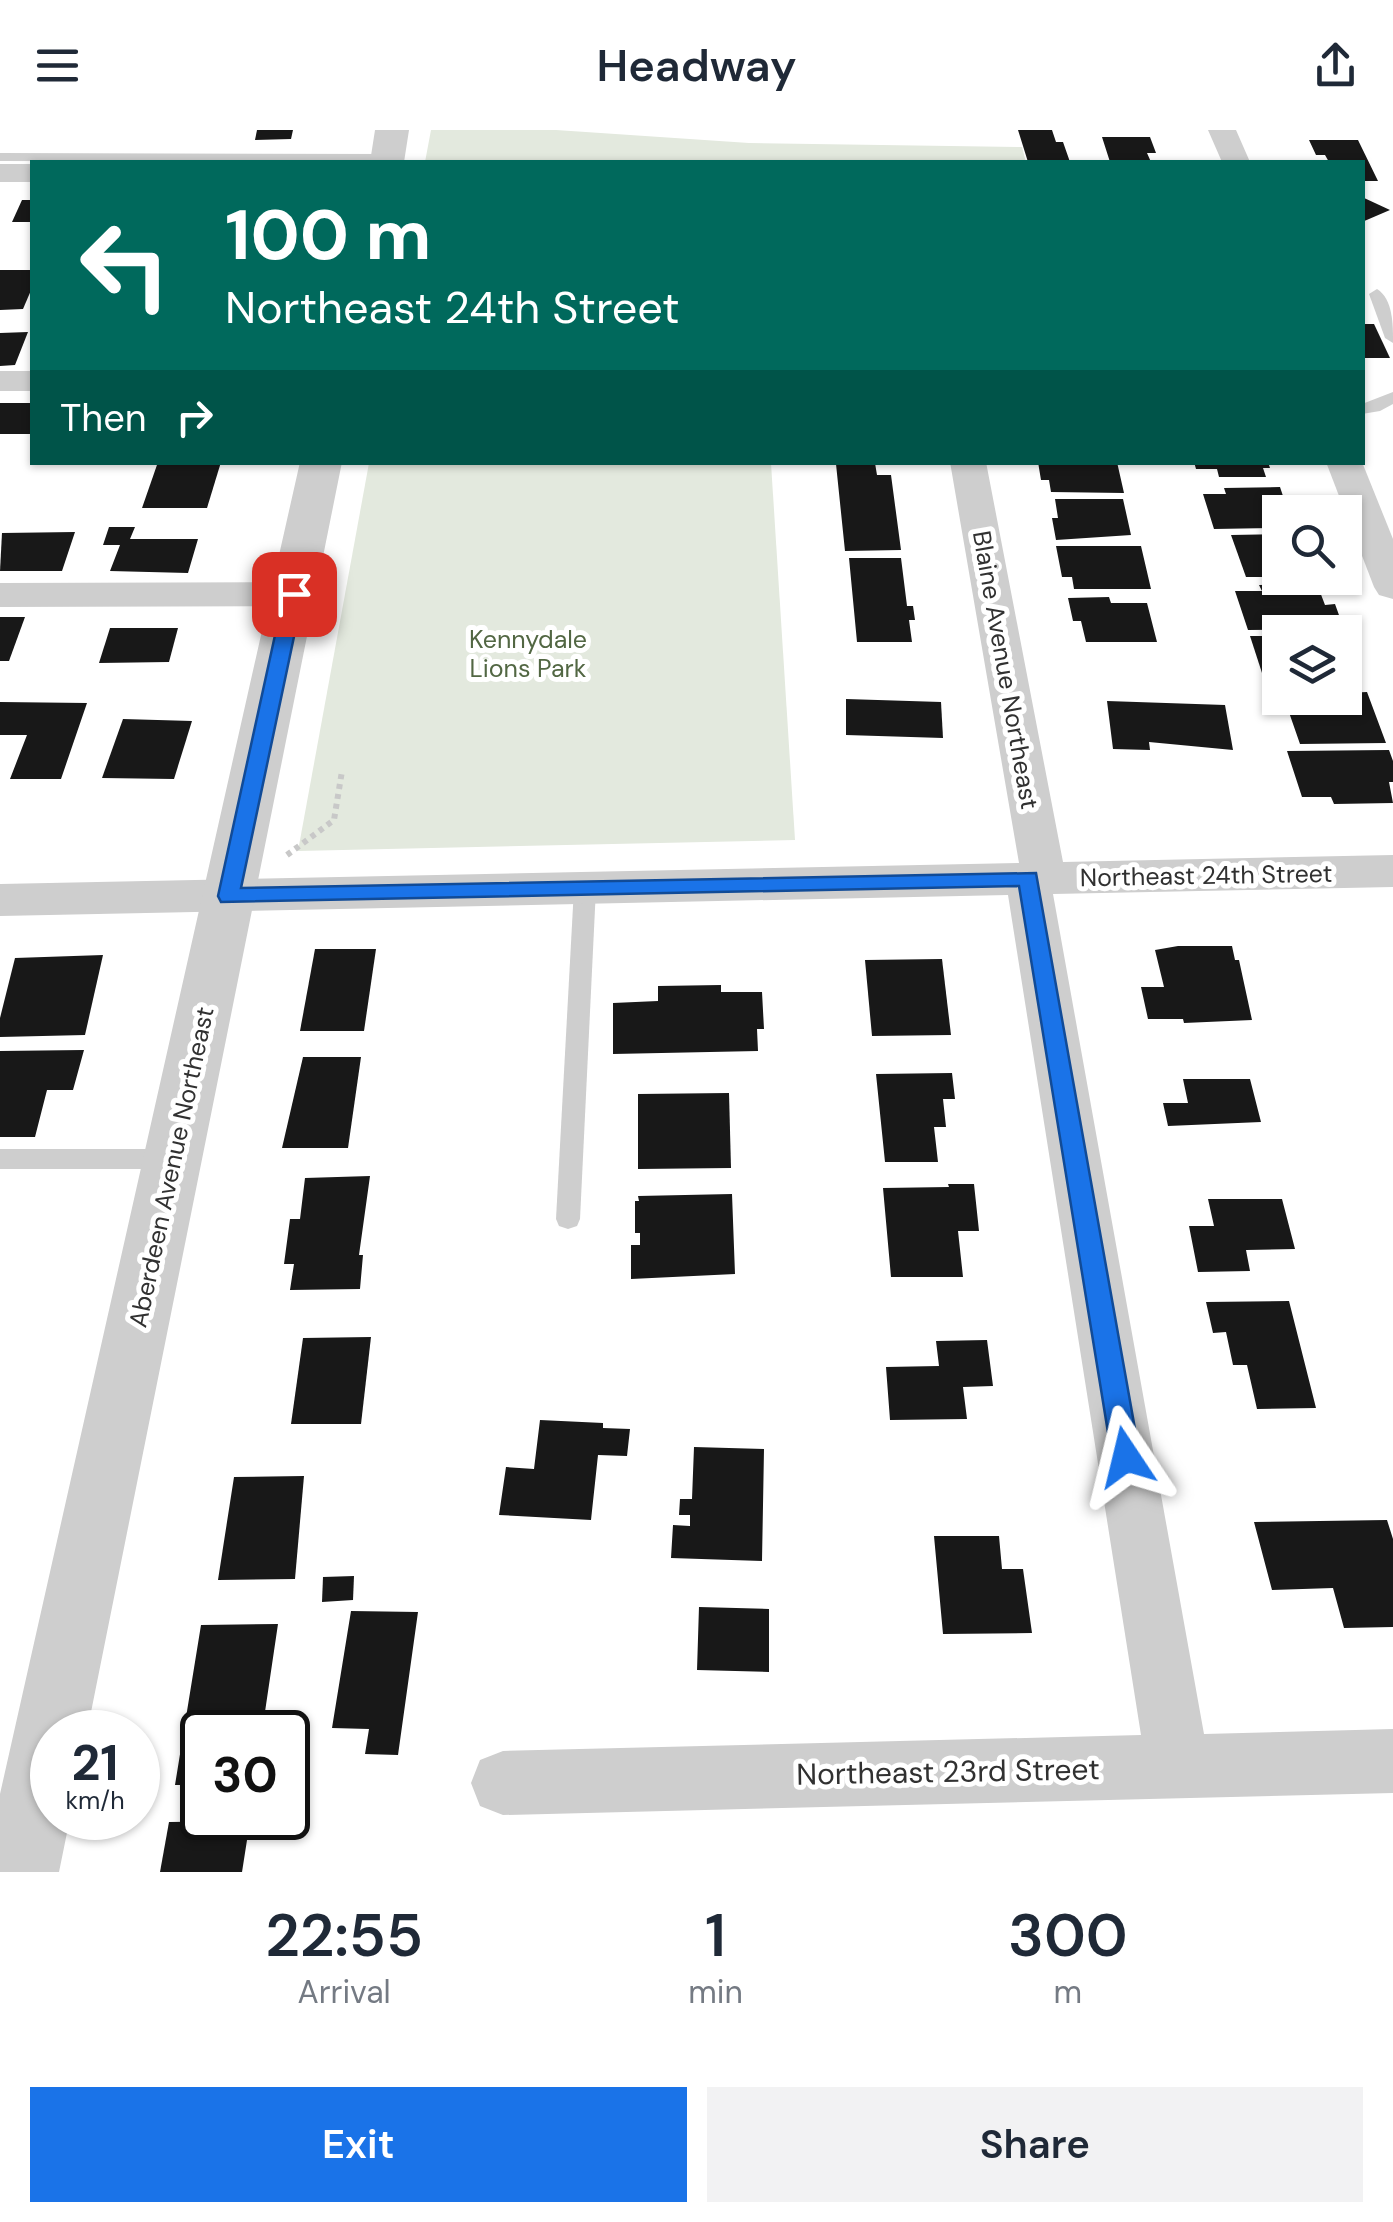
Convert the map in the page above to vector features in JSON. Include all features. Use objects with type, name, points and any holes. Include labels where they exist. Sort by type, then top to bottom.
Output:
[{"type":"street","points":[[1222,130],[1235,160]]},
{"type":"street","points":[[0,174],[30,173]]},
{"type":"street","points":[[0,381],[30,381]]},
{"type":"street","name":"Aberdeen Avenue Northeast","points":[[21,1872],[320,465]]},
{"type":"street","name":"Blaine Avenue Northeast","points":[[968,465],[1178,1766]]},
{"type":"street","points":[[1345,465],[1393,587]]},
{"type":"street","points":[[0,595],[294,594]]},
{"type":"street","name":"Northeast 24th Street","points":[[0,900],[1393,871]]},
{"type":"street","name":"Northeast 23rd Street","points":[[503,1783],[1393,1761]]},
{"type":"lane","points":[[0,158],[389,150]]},
{"type":"lane","points":[[1377,294],[1393,338]]},
{"type":"lane","points":[[1365,410],[1393,397]]},
{"type":"lane","points":[[568,1219],[585,888]]},
{"type":"lane","points":[[0,1159],[173,1159]]},
{"type":"path","points":[[229,896],[334,820],[342,771]]},
{"type":"green space","points":[[431,130],[556,130],[749,143],[1022,147],[1025,160],[425,160]]},
{"type":"green space","name":"Kennydale Lions Park","points":[[369,465],[771,465],[795,840],[298,851]]},
{"type":"building","points":[[257,130],[293,130],[291,139],[255,140]]},
{"type":"building","points":[[1018,130],[1052,130],[1056,142],[1063,142],[1069,160],[1027,160]]},
{"type":"building","points":[[1102,137],[1150,137],[1156,153],[1147,153],[1150,160],[1109,160]]},
{"type":"building","points":[[1309,140],[1358,140],[1378,181],[1365,181],[1365,160],[1328,160],[1325,155],[1316,155]]},
{"type":"building","points":[[1365,198],[1390,210],[1365,221]]},
{"type":"building","points":[[22,200],[30,200],[30,222],[12,222]]},
{"type":"building","points":[[0,270],[30,270],[30,293],[23,309],[0,310]]},
{"type":"building","points":[[1365,324],[1374,324],[1390,358],[1365,358]]},
{"type":"building","points":[[28,332],[15,365],[0,366],[0,333]]},
{"type":"building","points":[[0,403],[30,403],[30,434],[0,434]]},
{"type":"building","points":[[157,465],[220,465],[207,508],[142,508]]},
{"type":"building","points":[[836,465],[875,465],[877,475],[891,475],[901,550],[845,551]]},
{"type":"building","points":[[1038,465],[1118,465],[1124,493],[1051,492],[1049,480],[1041,480]]},
{"type":"building","points":[[1195,465],[1270,468],[1263,468],[1266,477],[1219,477],[1217,469],[1196,469]]},
{"type":"building","points":[[1280,487],[1283,495],[1262,495],[1262,528],[1214,529],[1203,494],[1226,494],[1224,488]]},
{"type":"building","points":[[1055,499],[1123,499],[1131,535],[1056,540],[1052,518],[1058,518]]},
{"type":"building","points":[[109,527],[135,527],[130,539],[198,539],[188,573],[110,571],[120,545],[103,545]]},
{"type":"building","points":[[75,532],[62,571],[0,571],[2,533]]},
{"type":"building","points":[[1262,534],[1262,577],[1246,577],[1231,535]]},
{"type":"building","points":[[1056,546],[1141,546],[1151,589],[1074,589],[1072,577],[1062,577]]},
{"type":"building","points":[[849,558],[901,558],[907,606],[913,606],[915,620],[909,620],[912,642],[857,642]]},
{"type":"building","points":[[1235,591],[1321,595],[1325,605],[1335,604],[1339,615],[1262,615],[1262,630],[1248,630]]},
{"type":"building","points":[[1109,597],[1111,603],[1147,603],[1157,642],[1086,642],[1081,621],[1073,621],[1068,598]]},
{"type":"building","points":[[0,617],[25,617],[9,661],[0,661]]},
{"type":"building","points":[[110,628],[178,628],[169,662],[99,663]]},
{"type":"building","points":[[1250,636],[1262,636],[1262,673]]},
{"type":"building","points":[[1362,692],[1367,692],[1386,743],[1300,744],[1290,715],[1362,715]]},
{"type":"building","points":[[846,699],[941,702],[943,738],[846,735]]},
{"type":"building","points":[[1107,701],[1225,705],[1233,750],[1149,742],[1150,750],[1113,749]]},
{"type":"building","points":[[0,702],[87,703],[61,779],[10,779],[27,735],[0,735]]},
{"type":"building","points":[[123,719],[192,721],[174,779],[102,778]]},
{"type":"building","points":[[1389,750],[1393,761],[1393,782],[1389,782],[1393,803],[1334,804],[1331,797],[1302,797],[1287,751]]},
{"type":"building","points":[[1232,946],[1235,960],[1239,960],[1252,1020],[1184,1023],[1183,1019],[1148,1019],[1141,987],[1164,987],[1155,950]]},
{"type":"building","points":[[315,949],[376,949],[364,1031],[300,1031]]},
{"type":"building","points":[[103,955],[85,1035],[0,1037],[0,1018],[15,958]]},
{"type":"building","points":[[942,959],[951,1035],[872,1036],[865,960]]},
{"type":"building","points":[[721,985],[721,992],[762,992],[764,1029],[757,1029],[758,1051],[613,1054],[613,1003],[658,1001],[658,986]]},
{"type":"building","points":[[84,1050],[73,1090],[47,1090],[35,1137],[0,1137],[0,1051]]},
{"type":"building","points":[[303,1057],[361,1057],[348,1148],[282,1148]]},
{"type":"building","points":[[952,1073],[955,1099],[943,1099],[946,1127],[934,1127],[938,1162],[885,1162],[876,1074]]},
{"type":"building","points":[[1183,1079],[1250,1079],[1261,1122],[1168,1126],[1163,1103],[1188,1103]]},
{"type":"building","points":[[729,1093],[731,1168],[638,1169],[638,1094]]},
{"type":"building","points":[[370,1176],[359,1255],[363,1255],[360,1289],[290,1290],[294,1264],[284,1264],[290,1219],[300,1219],[305,1178]]},
{"type":"building","points":[[948,1184],[974,1184],[979,1231],[958,1231],[963,1277],[891,1277],[883,1188],[949,1187]]},
{"type":"building","points":[[732,1194],[735,1274],[631,1279],[631,1245],[640,1245],[640,1233],[635,1233],[638,1196]]},
{"type":"building","points":[[1208,1199],[1282,1199],[1295,1249],[1246,1250],[1250,1271],[1198,1272],[1189,1226],[1214,1226]]},
{"type":"building","points":[[1289,1301],[1316,1408],[1257,1409],[1247,1365],[1233,1365],[1226,1332],[1213,1333],[1206,1302]]},
{"type":"building","points":[[371,1337],[361,1424],[291,1424],[303,1338]]},
{"type":"building","points":[[987,1340],[993,1386],[963,1387],[967,1419],[890,1420],[886,1367],[939,1366],[936,1341]]},
{"type":"building","points":[[540,1420],[603,1423],[603,1428],[630,1429],[627,1456],[598,1455],[591,1520],[499,1515],[506,1467],[534,1469]]},
{"type":"building","points":[[694,1447],[764,1449],[762,1561],[671,1558],[673,1525],[690,1526],[690,1515],[679,1515],[680,1499],[692,1499]]},
{"type":"building","points":[[304,1476],[295,1579],[218,1580],[234,1477]]},
{"type":"building","points":[[1387,1520],[1393,1539],[1393,1627],[1344,1628],[1333,1588],[1272,1590],[1254,1522]]},
{"type":"building","points":[[934,1536],[999,1536],[1002,1569],[1023,1569],[1032,1633],[943,1634]]},
{"type":"building","points":[[354,1576],[353,1600],[322,1602],[323,1577]]},
{"type":"building","points":[[699,1607],[769,1609],[769,1672],[697,1670]]},
{"type":"building","points":[[351,1611],[418,1612],[398,1755],[365,1754],[369,1729],[332,1728]]},
{"type":"building","points":[[278,1624],[265,1710],[187,1710],[201,1625]]},
{"type":"building","points":[[180,1754],[180,1785],[175,1785]]},
{"type":"building","points":[[169,1822],[180,1822],[180,1840],[247,1840],[242,1872],[160,1872]]},
{"type":"route","points":[[294,594],[229,896],[1028,878],[1126,1457]]}]
